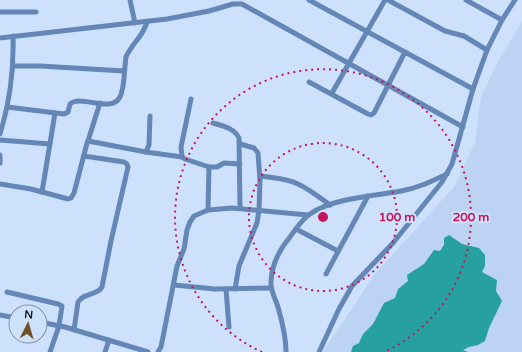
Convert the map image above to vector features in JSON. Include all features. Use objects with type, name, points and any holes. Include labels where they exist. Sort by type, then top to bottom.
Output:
[{"type":"street","points":[[130,0],[134,23]]},
{"type":"street","points":[[309,0],[473,89]]},
{"type":"street","points":[[332,93],[385,0]]},
{"type":"street","points":[[388,0],[445,31],[464,36],[487,50]]},
{"type":"street","points":[[466,0],[502,20]]},
{"type":"street","points":[[320,352],[352,286],[393,243],[447,174],[452,164],[473,89],[487,50],[502,20],[515,0]]},
{"type":"street","points":[[0,38],[147,22],[209,11],[232,2],[247,6],[463,127]]},
{"type":"street","points":[[0,12],[36,12]]},
{"type":"street","points":[[7,107],[55,114],[67,113],[70,104],[74,101],[112,104],[116,102],[120,98],[128,52],[141,37],[147,22]]},
{"type":"street","points":[[0,134],[11,85],[13,66],[13,36]]},
{"type":"street","points":[[310,82],[371,115],[374,113],[405,52]]},
{"type":"street","points":[[13,66],[40,66],[124,71]]},
{"type":"street","points":[[182,156],[181,147],[190,99]]},
{"type":"street","points":[[0,184],[42,192],[68,199],[71,198],[100,103]]},
{"type":"street","points":[[42,192],[55,114]]},
{"type":"street","points":[[146,152],[149,144],[150,116]]},
{"type":"street","points":[[213,123],[234,131],[239,138],[240,208]]},
{"type":"street","points":[[0,140],[50,144]]},
{"type":"street","points":[[88,141],[146,152],[182,156],[185,159],[209,167],[217,167],[224,163],[240,164]]},
{"type":"street","points":[[235,288],[239,266],[257,223],[259,210],[260,176],[258,153],[254,148],[240,144]]},
{"type":"street","points":[[0,155],[0,163]]},
{"type":"street","points":[[74,330],[78,302],[80,298],[88,294],[99,292],[102,287],[128,169],[127,164],[124,162],[84,156]]},
{"type":"street","points":[[208,210],[209,167]]},
{"type":"street","points":[[286,352],[286,341],[278,308],[271,288],[273,267],[276,256],[281,247],[308,215],[330,205],[368,196],[403,191],[426,184],[447,174]]},
{"type":"street","points":[[260,176],[296,183],[309,189],[330,205]]},
{"type":"street","points":[[326,274],[368,196]]},
{"type":"street","points":[[158,352],[161,347],[177,266],[184,249],[187,230],[194,216],[208,210],[240,208],[308,215]]},
{"type":"street","points":[[296,229],[338,251]]},
{"type":"street","points":[[174,285],[204,289],[271,288]]},
{"type":"street","points":[[226,289],[229,328]]},
{"type":"street","points":[[7,292],[61,305],[62,309],[59,326],[50,352]]},
{"type":"street","points":[[48,324],[148,352]]},
{"type":"street","points":[[105,352],[109,340]]},
{"type":"shaded area","points":[[522,21],[522,352],[323,352],[374,275],[454,187],[475,142],[481,97],[498,62]]},
{"type":"shaded area","points":[[449,235],[462,244],[479,248],[485,255],[485,266],[482,272],[497,280],[496,291],[502,301],[489,328],[485,341],[463,350],[468,352],[351,352],[353,346],[359,343],[363,334],[373,324],[384,303],[395,298],[398,289],[408,281],[407,275],[424,264],[434,250],[440,251],[444,245],[444,238]]}]
